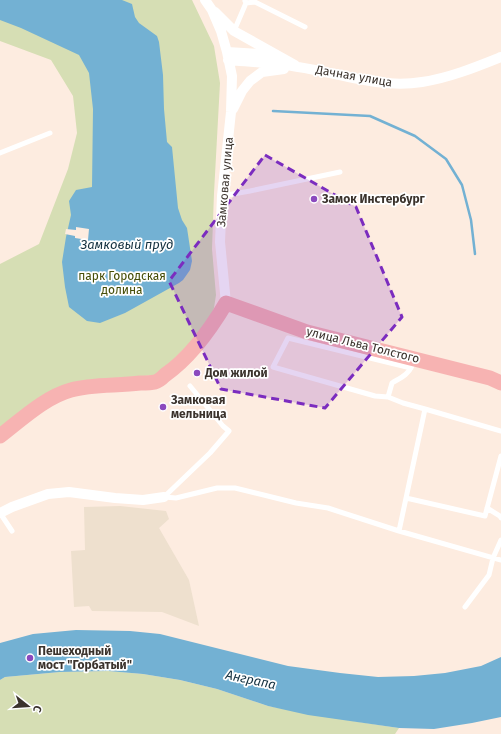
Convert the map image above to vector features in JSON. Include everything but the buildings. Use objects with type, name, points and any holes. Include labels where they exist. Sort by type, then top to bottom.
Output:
[{"type":"main road","name":"улица Льва Толстого","points":[[226,303],[307,332],[343,341],[413,363],[490,378],[501,383]]},
{"type":"main road","points":[[0,436],[32,411],[55,396],[71,390],[156,382],[178,364],[200,342],[226,303]]},
{"type":"street","name":"Дачная улица","points":[[205,0],[212,10],[234,31],[298,66]]},
{"type":"street","name":"Дачная улица","points":[[212,10],[221,31],[228,56],[260,54],[298,66],[367,81],[394,84],[422,82],[461,72],[501,57]]},
{"type":"street","name":"Замковая улица","points":[[226,303],[220,242],[222,196],[232,112],[232,76],[228,56]]},
{"type":"street","name":"Дачная улица","points":[[232,112],[242,91],[250,81],[262,72],[298,66]]},
{"type":"street","points":[[0,513],[48,494],[69,492],[143,500],[164,497]]},
{"type":"lane","points":[[234,31],[246,1],[255,2],[305,27]]},
{"type":"lane","points":[[0,153],[50,133]]},
{"type":"lane","points":[[222,196],[340,172]]},
{"type":"lane","points":[[388,397],[392,383],[408,372],[413,363],[288,338],[273,367],[375,396],[388,397],[403,403],[501,431]]},
{"type":"lane","points":[[164,497],[210,453],[230,431],[223,426],[190,386]]},
{"type":"lane","points":[[399,531],[425,409]]},
{"type":"lane","points":[[406,498],[484,516],[501,456]]},
{"type":"lane","points":[[164,497],[176,498],[217,488],[235,488],[296,503],[328,508],[399,531],[501,560]]},
{"type":"lane","points":[[487,508],[501,518]]},
{"type":"lane","points":[[0,513],[12,531]]},
{"type":"lane","points":[[465,607],[489,575],[493,558],[501,540]]},
{"type":"highlighted area","points":[[265,155],[356,207],[402,317],[325,408],[221,389],[169,281]]},
{"type":"shaded area","points":[[120,506],[166,511],[169,519],[159,528],[189,580],[199,626],[162,612],[92,611],[89,606],[74,607],[71,551],[85,550],[84,507]]},
{"type":"green space","name":"парк Городская долина","points":[[0,0],[192,0],[214,46],[220,83],[212,249],[216,295],[214,308],[206,327],[158,375],[102,379],[0,428],[0,264],[39,244],[68,169],[77,133],[73,96],[51,60],[0,41]]},
{"type":"green space","points":[[108,671],[143,674],[180,680],[217,689],[268,706],[399,728],[395,734],[0,734],[0,680],[5,677],[60,672]]},
{"type":"water","name":"Замковый пруд","points":[[0,0],[122,0],[132,4],[135,17],[139,23],[157,36],[159,42],[163,75],[167,142],[172,147],[178,208],[182,220],[187,228],[192,261],[190,270],[179,283],[125,313],[100,323],[87,321],[69,307],[62,262],[71,215],[69,201],[76,190],[92,187],[93,109],[89,73],[79,55],[0,20]]},
{"type":"water","name":"Анграпа","points":[[76,630],[130,631],[160,634],[288,666],[378,677],[445,673],[481,666],[501,657],[501,717],[434,729],[399,728],[308,715],[268,706],[217,689],[180,680],[143,674],[108,671],[60,672],[5,677],[0,680],[0,643],[33,634]]},
{"type":"pier","points":[[76,227],[89,229],[88,240],[75,238],[75,236],[65,234],[66,229],[76,230]]},
{"type":"waterway","points":[[273,111],[370,116],[415,136],[446,159],[462,185],[471,220],[475,254]]},
{"type":"place","name":"Замок Инстербург","points":[[314,199]]},
{"type":"place","name":"Дом жилой","points":[[197,373]]},
{"type":"place","name":"Замковая мельница","points":[[163,407]]},
{"type":"place","name":"Пешеходный мост \"Горбатый\"","points":[[30,658]]}]
